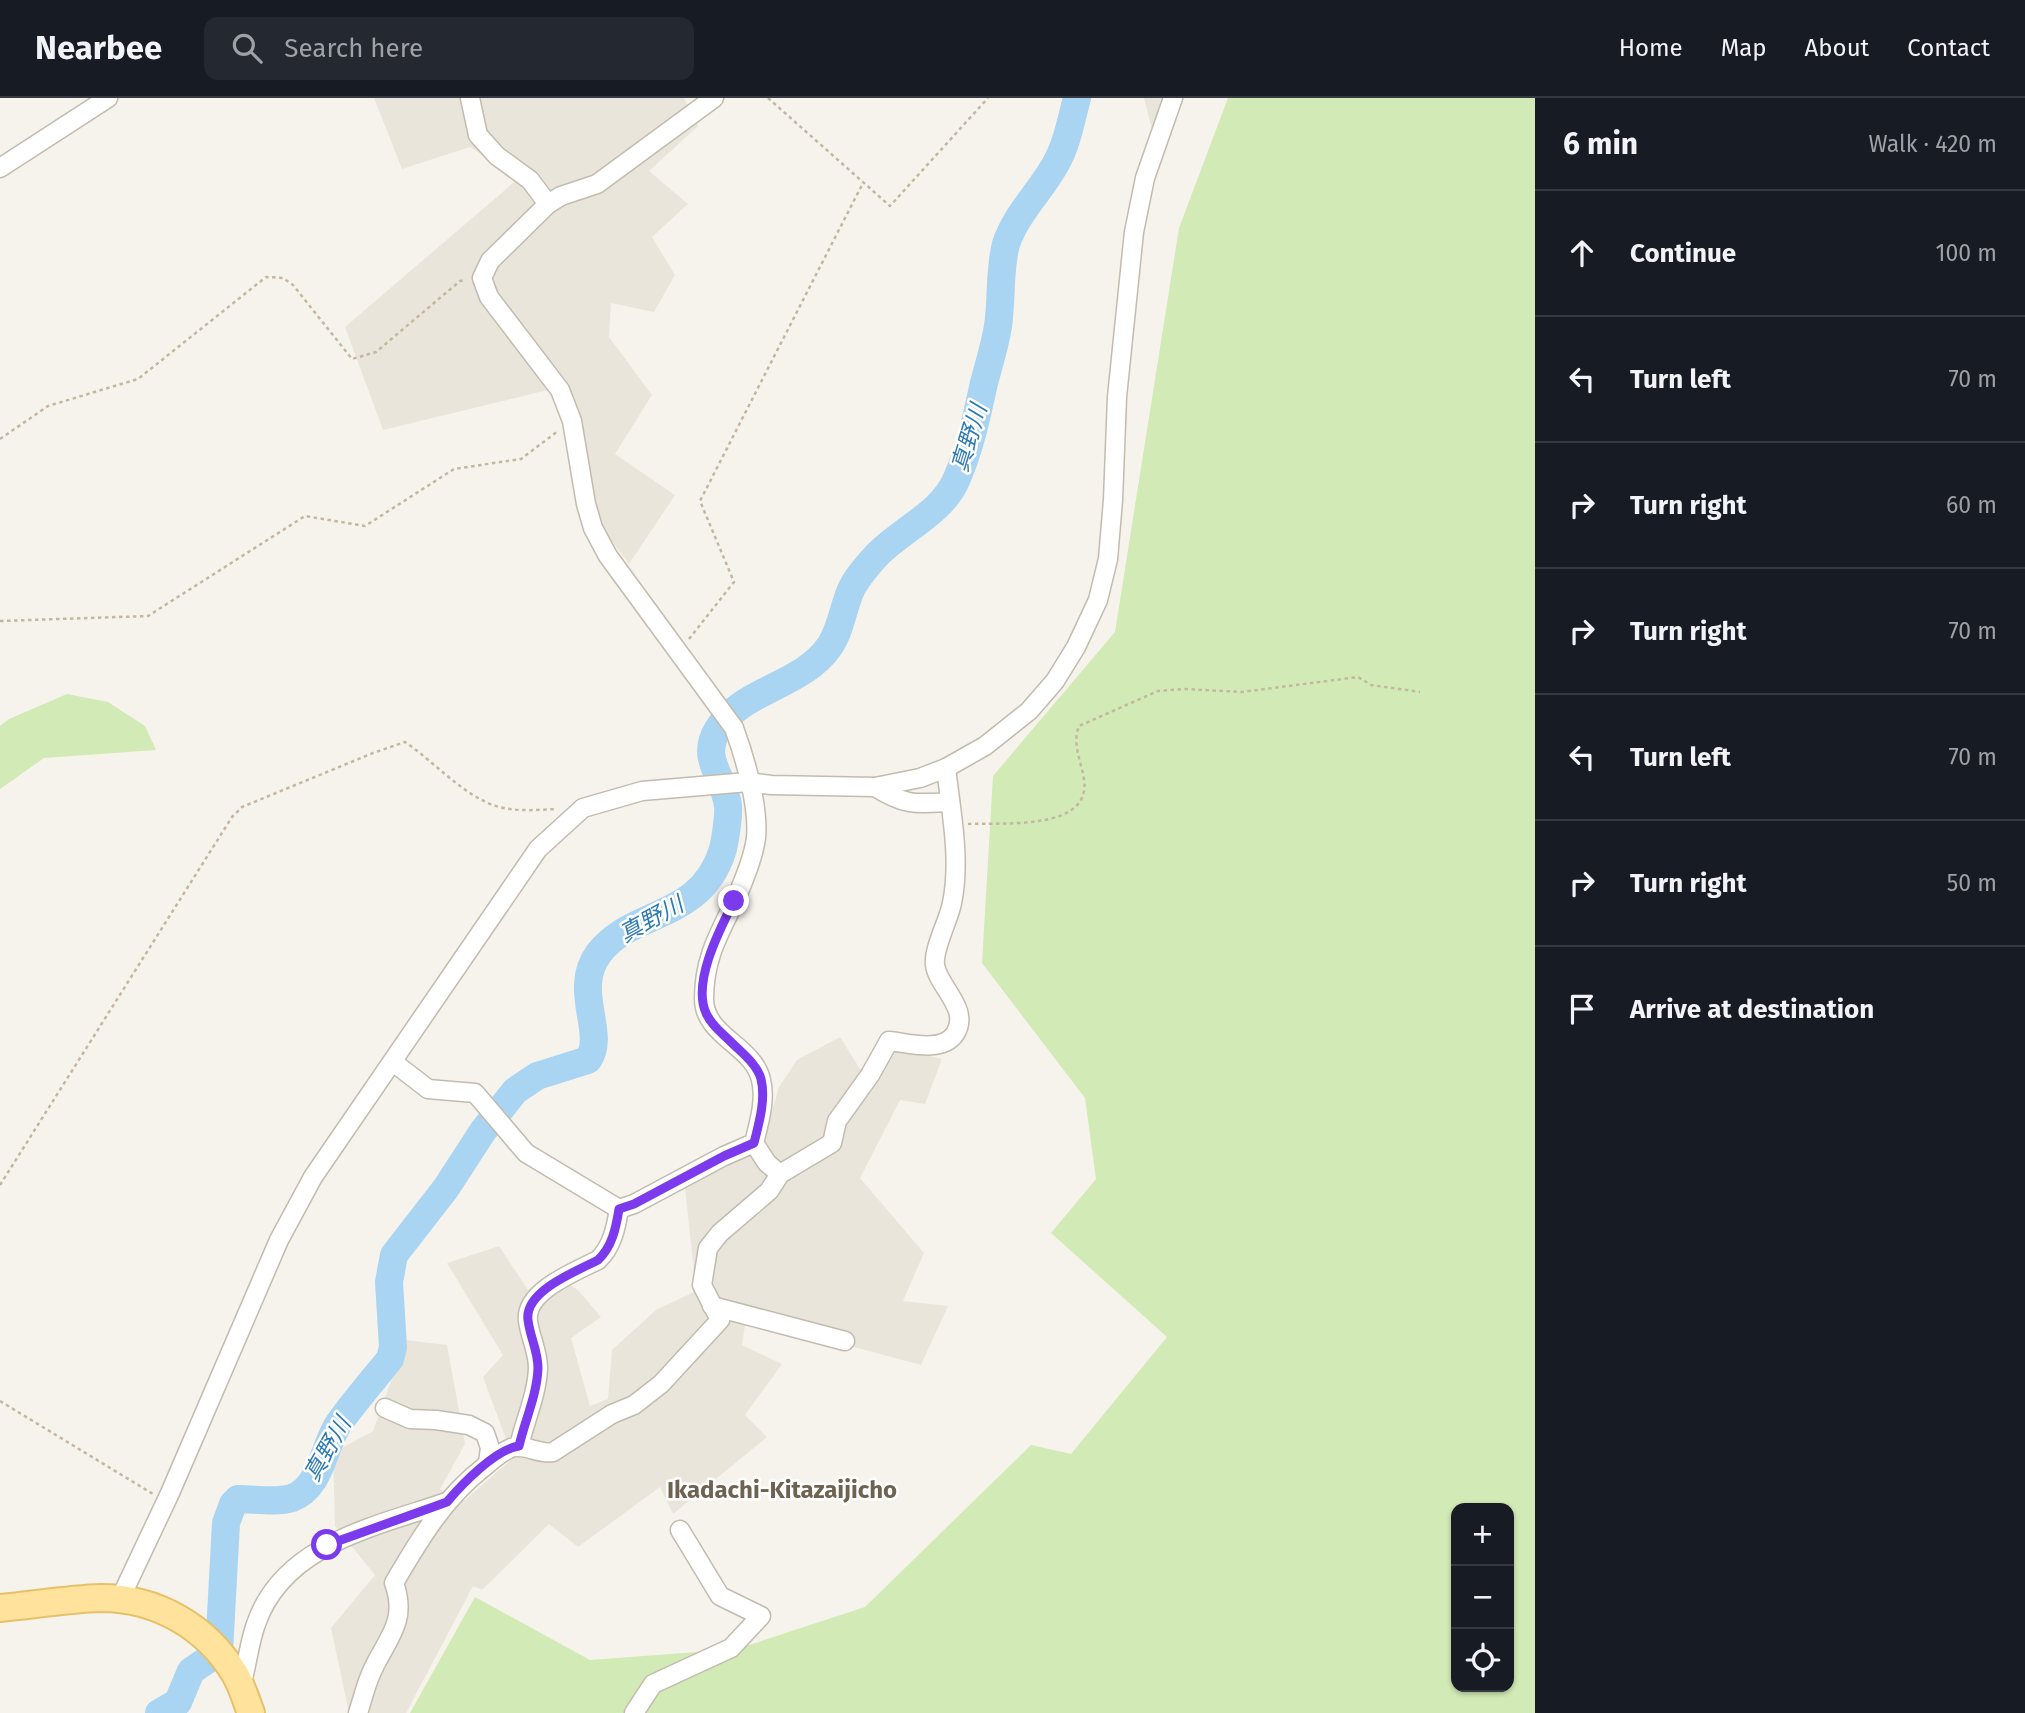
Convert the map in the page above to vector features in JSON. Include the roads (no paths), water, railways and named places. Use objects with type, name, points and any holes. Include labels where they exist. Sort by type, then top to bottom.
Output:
[{"type":"main road","points":[[0,1608],[100,1598],[120,1599],[160,1608],[197,1630],[219,1652],[238,1679],[251,1713]]},
{"type":"street","points":[[0,168],[108,98]]},
{"type":"street","points":[[470,98],[478,135],[497,156],[530,180],[548,204]]},
{"type":"street","points":[[715,98],[597,184],[561,196],[548,204],[489,261],[482,278],[489,297],[560,390],[572,421],[586,504],[593,528],[608,556],[734,729],[745,760],[756,822],[754,847],[745,878],[709,954],[704,1001],[708,1017],[713,1024],[750,1060],[761,1079],[762,1103],[754,1143],[767,1163],[779,1174]]},
{"type":"street","points":[[120,1599],[166,1502],[279,1240],[313,1177],[538,849],[583,808],[642,791],[748,782],[876,787],[920,778],[946,768],[985,746],[1029,711],[1055,681],[1076,647],[1098,600],[1108,559],[1116,397],[1134,232],[1145,178],[1173,98]]},
{"type":"street","points":[[358,1713],[370,1675],[398,1622],[400,1599],[394,1583],[457,1489],[512,1447],[519,1446],[543,1453],[553,1452],[612,1414],[634,1405],[661,1384],[720,1320],[702,1285],[708,1248],[720,1233],[769,1191],[779,1174],[832,1143],[836,1121],[870,1075],[889,1041],[932,1045],[945,1042],[954,1035],[959,1025],[958,1013],[949,991],[937,974],[934,962],[952,902],[955,842],[946,768]]},
{"type":"street","points":[[876,787],[896,800],[916,804],[950,802]]},
{"type":"street","points":[[394,1062],[428,1089],[475,1093],[526,1153],[619,1209],[754,1143]]},
{"type":"street","points":[[519,1446],[535,1392],[538,1370],[538,1357],[528,1321],[528,1311],[550,1285],[604,1255],[611,1242],[619,1209]]},
{"type":"street","points":[[712,1306],[845,1341]]},
{"type":"street","points":[[385,1408],[410,1419],[469,1425],[485,1433],[490,1448],[488,1463]]},
{"type":"street","points":[[238,1679],[256,1622],[273,1592],[298,1563],[327,1545],[447,1502]]},
{"type":"street","points":[[634,1713],[653,1684],[731,1648],[761,1616],[720,1595],[680,1530]]},
{"type":"waterway","name":"真野川","points":[[159,1713],[178,1702],[191,1671],[219,1652],[226,1523],[233,1504],[238,1499],[272,1501],[292,1498],[302,1493],[316,1476],[339,1423],[390,1359],[393,1347],[389,1282],[394,1255],[515,1091],[537,1076],[588,1060],[594,1037],[588,982],[591,967],[599,953],[629,928],[682,902],[698,890],[712,874],[722,852],[728,810],[726,796],[712,759],[711,750],[718,729],[741,705],[804,671],[817,660],[833,641],[850,592],[862,572],[887,546],[932,511],[951,490],[962,467],[995,340],[1006,244],[1010,233],[1063,149],[1077,98]]},
{"type":"district","name":"Ikadachi-Kitazaijicho","points":[[782,1490]]}]
